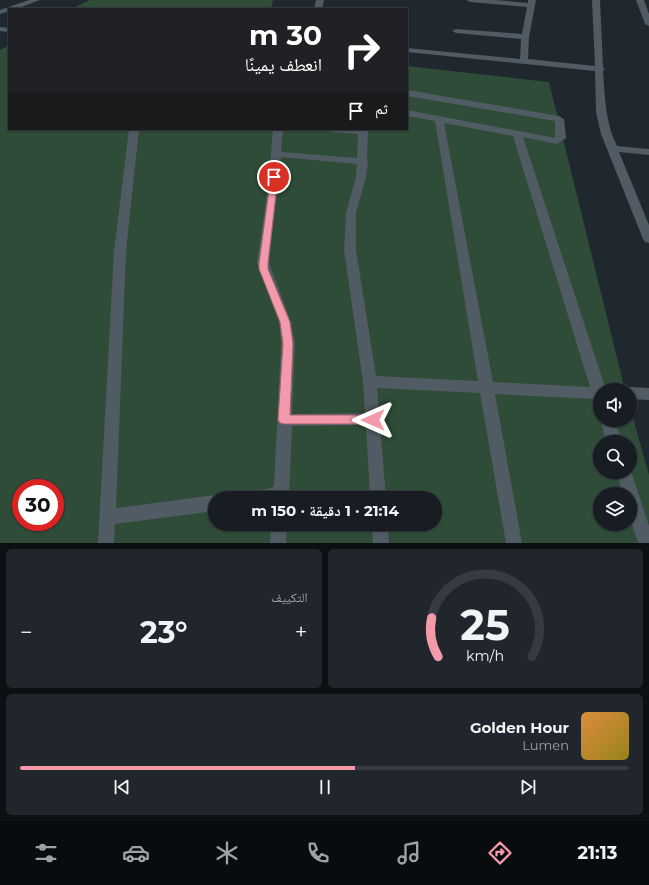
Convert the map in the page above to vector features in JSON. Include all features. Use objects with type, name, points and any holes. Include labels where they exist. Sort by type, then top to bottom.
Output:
[{"type":"street","points":[[12,8],[36,0]]},
{"type":"street","points":[[470,0],[531,3],[525,37],[524,61]]},
{"type":"street","points":[[596,0],[601,69],[601,112],[606,134],[649,239]]},
{"type":"street","points":[[640,0],[649,24]]},
{"type":"street","points":[[456,31],[525,37]]},
{"type":"street","points":[[408,50],[601,69]]},
{"type":"street","points":[[408,93],[557,118],[560,120],[560,140],[557,141],[408,113]]},
{"type":"street","points":[[440,119],[514,543]]},
{"type":"street","points":[[106,543],[120,251],[134,130]]},
{"type":"street","points":[[278,130],[263,263],[285,322],[288,344],[281,491]]},
{"type":"street","points":[[363,130],[363,162],[361,177],[351,213],[350,250],[370,382],[378,491]]},
{"type":"street","points":[[518,134],[597,383]]},
{"type":"street","points":[[613,149],[649,152]]},
{"type":"street","points":[[276,154],[363,162]]},
{"type":"street","points":[[370,382],[593,394]]},
{"type":"street","points":[[637,393],[649,394]]},
{"type":"street","points":[[284,420],[373,420]]},
{"type":"street","points":[[626,479],[646,543]]},
{"type":"street","points":[[107,517],[208,504]]},
{"type":"street","points":[[278,543],[279,531]]},
{"type":"street","points":[[380,531],[381,543]]},
{"type":"green space","points":[[90,0],[273,0],[271,8],[73,8]]},
{"type":"green space","points":[[8,46],[8,130],[408,130],[408,66],[549,82],[623,383],[593,383],[593,427],[636,427],[649,475],[649,543],[0,543],[0,50]]},
{"type":"route","points":[[274,177],[263,263],[285,322],[288,344],[284,420],[373,420]]}]
